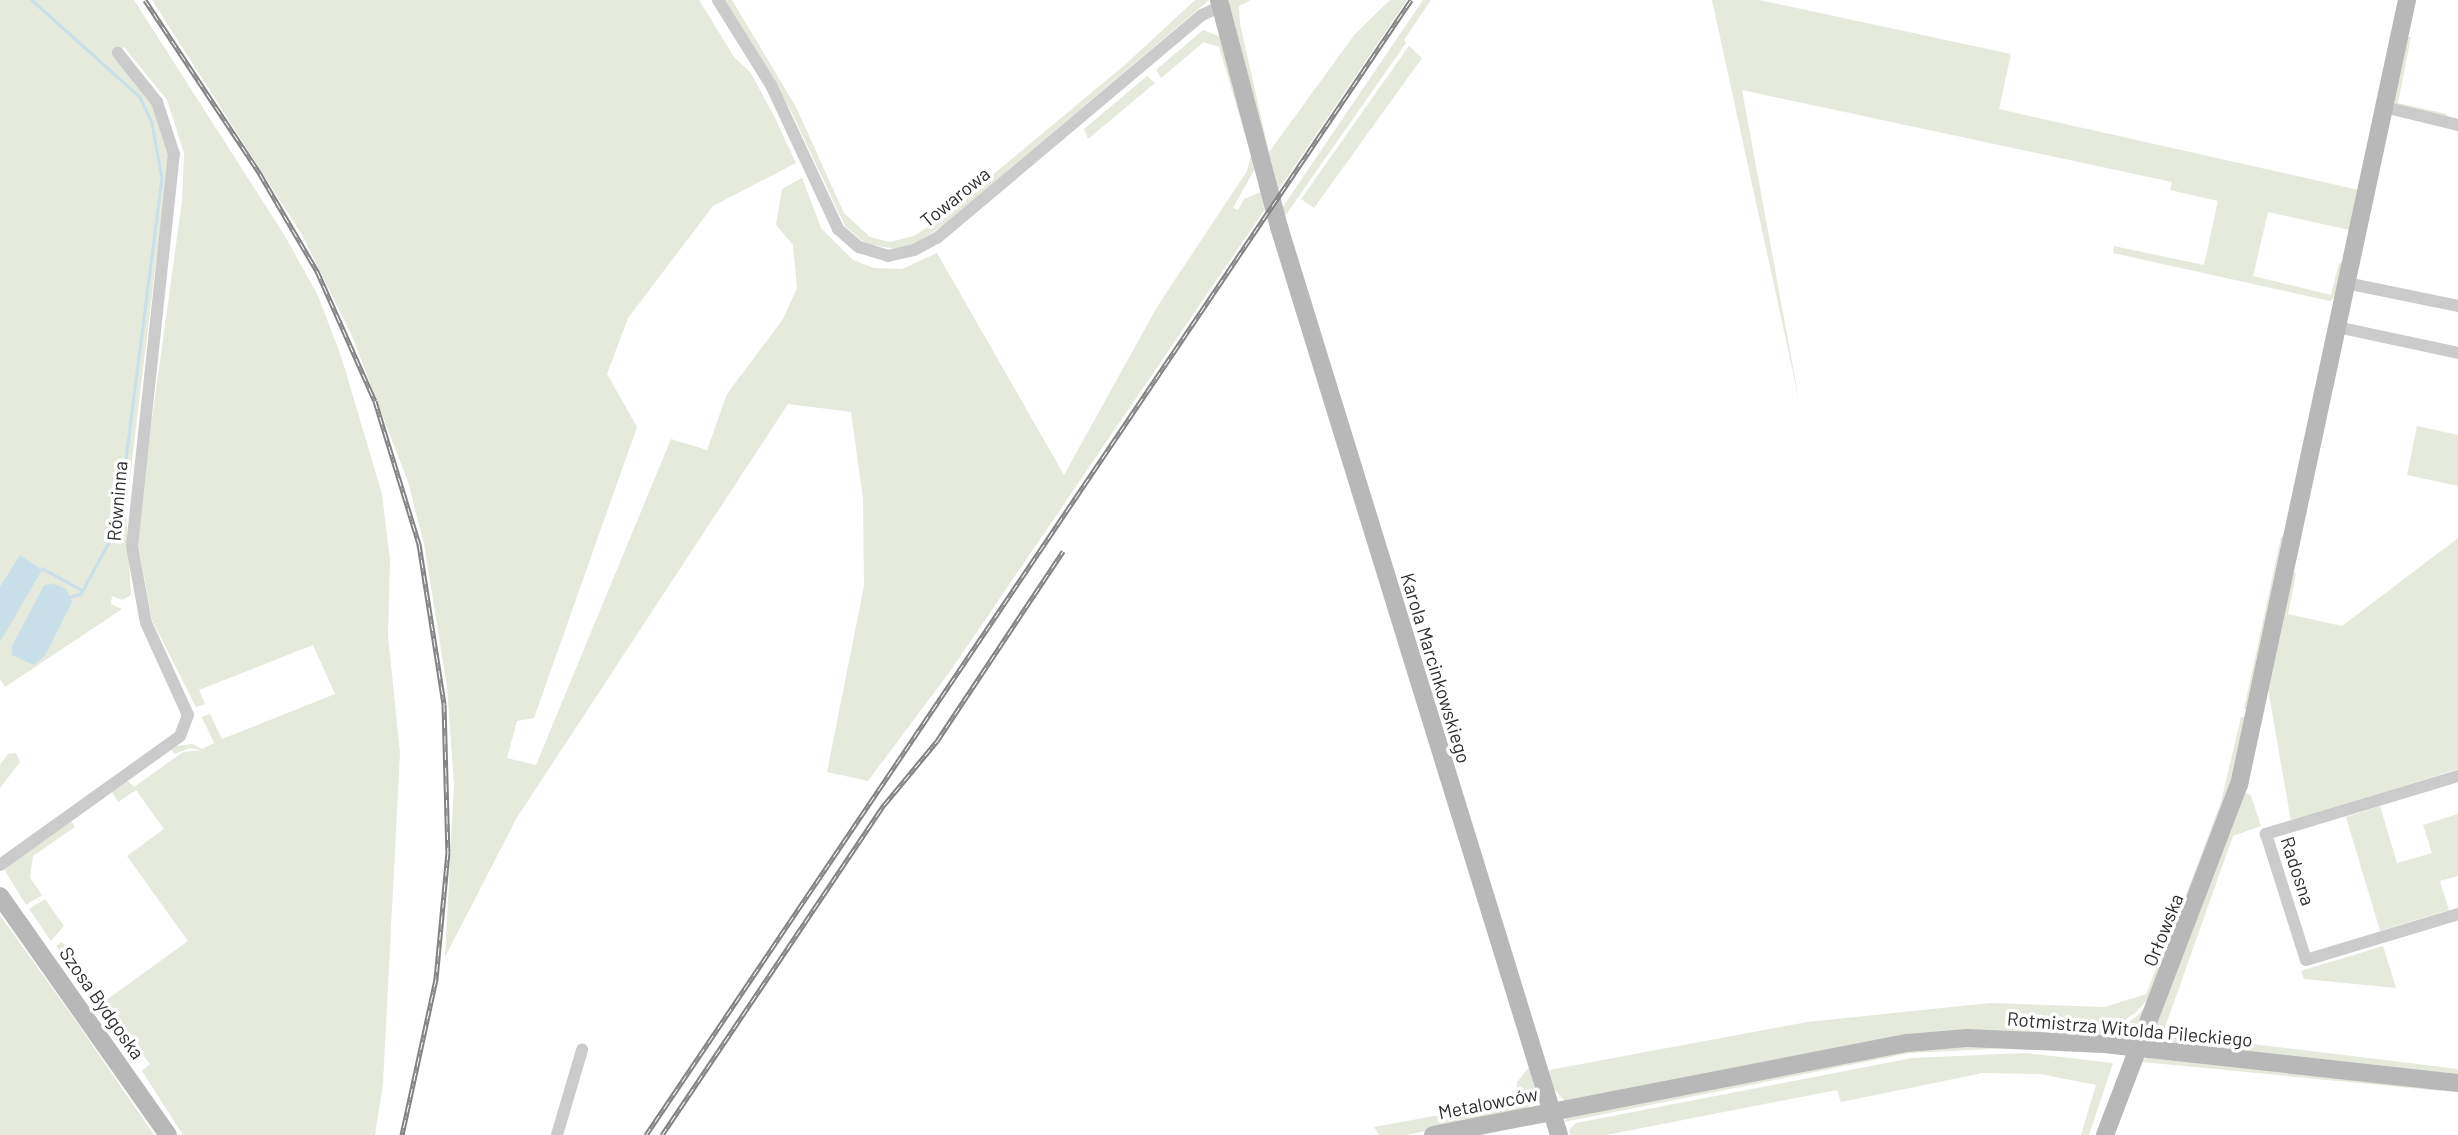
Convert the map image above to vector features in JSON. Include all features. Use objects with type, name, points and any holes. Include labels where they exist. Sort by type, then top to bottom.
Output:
[{"type":"street","name":"Towarowa","points":[[718,0],[771,85],[838,229],[859,247],[888,256],[914,250],[937,238],[1202,15],[1220,3]]},
{"type":"street","name":"Orłowska","points":[[2105,1135],[2222,837],[2249,737],[2407,0]]},
{"type":"street","name":"Karola Marcinkowskiego","points":[[1220,3],[1275,213],[1559,1135]]},
{"type":"street","name":"Równinna","points":[[0,865],[180,736],[188,715],[146,623],[132,545],[174,154],[157,102],[118,53]]},
{"type":"street","points":[[2384,107],[2458,125]]},
{"type":"street","points":[[2346,283],[2458,306]]},
{"type":"street","points":[[2337,327],[2458,353]]},
{"type":"street","name":"Radosna","points":[[2458,776],[2266,834],[2306,960],[2458,914]]},
{"type":"street","name":"Szosa Bydgoska","points":[[0,896],[164,1132]]},
{"type":"street","name":"Rotmistrza Witolda Pileckiego","points":[[1552,1112],[1908,1043],[2026,1038],[2458,1083]]},
{"type":"street","points":[[556,1135],[582,1051]]},
{"type":"street","name":"Metalowców","points":[[1433,1135],[1552,1112]]},
{"type":"shaded area","points":[[0,0],[134,0],[285,236],[318,296],[341,356],[382,494],[390,560],[388,635],[400,753],[383,1084],[375,1135],[183,1135],[142,1071],[150,1064],[56,946],[62,942],[105,1001],[188,941],[127,856],[164,829],[136,790],[118,802],[112,792],[128,781],[134,787],[183,752],[201,750],[190,748],[174,754],[171,749],[177,746],[193,744],[202,749],[214,743],[202,717],[210,714],[222,739],[335,694],[313,645],[199,690],[205,704],[196,707],[152,620],[138,544],[140,506],[182,201],[184,153],[167,100],[124,47],[114,55],[151,100],[169,155],[126,510],[131,595],[122,600],[112,596],[111,604],[122,609],[5,687],[0,679]]},
{"type":"shaded area","points":[[152,0],[699,0],[734,57],[751,73],[775,118],[796,163],[713,206],[628,318],[607,374],[637,427],[534,718],[517,721],[507,758],[536,765],[671,439],[707,450],[727,394],[783,319],[797,288],[793,245],[776,225],[782,189],[802,178],[821,228],[853,260],[874,268],[902,269],[937,253],[1064,475],[1157,307],[1247,171],[1251,155],[1219,47],[1204,42],[1161,78],[1156,70],[1203,30],[1221,37],[1257,165],[1233,208],[1238,210],[1244,199],[1261,192],[1267,206],[951,670],[868,781],[827,772],[864,586],[863,499],[851,412],[788,404],[516,819],[445,957],[454,784],[447,687],[424,544],[408,482],[352,336],[302,235]]},
{"type":"shaded area","points":[[724,0],[732,0],[796,107],[844,213],[870,237],[890,242],[914,236],[942,217],[1127,63],[1195,0],[1209,0],[944,225],[916,243],[896,249],[866,244],[845,226],[791,111]]},
{"type":"shaded area","points":[[1225,0],[1251,0],[1239,6],[1240,24],[1269,152],[1355,34],[1390,0],[1407,0],[1275,195]]},
{"type":"shaded area","points":[[1423,0],[1431,0],[1404,40],[1406,43],[1283,219],[1280,211]]},
{"type":"shaded area","points":[[1712,0],[1759,0],[2011,54],[1999,109],[2359,190],[2350,230],[2268,212],[2253,276],[2331,295],[2339,263],[2343,264],[2336,296],[2330,301],[2113,253],[2114,246],[2204,265],[2218,201],[2170,190],[2172,182],[1742,90],[1800,405]]},
{"type":"shaded area","points":[[2406,37],[2411,37],[2398,103],[2447,114],[2446,118],[2392,104]]},
{"type":"shaded area","points":[[1409,46],[1422,58],[1314,208],[1301,199]]},
{"type":"shaded area","points":[[1147,76],[1155,83],[1088,139],[1084,129]]},
{"type":"shaded area","points":[[2417,426],[2458,435],[2458,486],[2407,475]]},
{"type":"shaded area","points":[[2284,536],[2247,709],[2244,709],[2281,537]]},
{"type":"shaded area","points":[[2458,538],[2458,769],[2291,821],[2267,683],[2288,574],[2296,573],[2288,614],[2342,626]]},
{"type":"shaded area","points":[[2241,717],[2245,717],[2227,797],[2172,942],[2169,940],[2221,802]]},
{"type":"shaded area","points":[[16,753],[20,762],[0,788],[0,765],[8,754]]},
{"type":"shaded area","points":[[2245,792],[2251,796],[2261,826],[2233,836],[2163,1033],[2458,1069],[2458,1077],[2157,1040],[2153,1032]]},
{"type":"shaded area","points":[[2380,806],[2397,863],[2432,853],[2423,825],[2458,814],[2458,876],[2440,881],[2449,910],[2380,931],[2346,817]]},
{"type":"shaded area","points":[[71,821],[75,827],[33,856],[30,878],[42,895],[26,905],[4,869]]},
{"type":"shaded area","points":[[45,899],[64,926],[51,941],[29,909]]},
{"type":"shaded area","points":[[0,915],[80,1027],[154,1135],[0,1135]]},
{"type":"shaded area","points":[[2383,946],[2396,988],[2304,979],[2301,971]]},
{"type":"shaded area","points":[[2165,947],[2169,949],[2151,996],[2135,1013],[2102,1035],[2038,1033],[1566,1102],[1551,1086],[1549,1070],[1807,1022],[1990,1003],[2105,1007],[2146,994]]},
{"type":"shaded area","points":[[2153,999],[2134,1038],[2109,1036],[2137,1016]]},
{"type":"shaded area","points":[[1967,1043],[2100,1049],[2100,1053],[2028,1047],[1910,1053],[1564,1122],[1567,1117],[1909,1048]]},
{"type":"shaded area","points":[[2026,1053],[2113,1063],[2089,1135],[2081,1135],[2096,1085],[2040,1074],[1983,1073],[1841,1102],[1837,1090],[1606,1135],[1570,1135],[1569,1130],[1576,1123],[1912,1058]]},
{"type":"shaded area","points":[[2147,1056],[2441,1087],[2442,1091],[2142,1062]]},
{"type":"shaded area","points":[[1530,1066],[1536,1095],[1532,1105],[1517,1113],[1406,1135],[1379,1135],[1374,1127],[1516,1101],[1517,1082]]},
{"type":"water","points":[[20,555],[42,570],[0,642],[0,587]]},
{"type":"water","points":[[54,584],[66,589],[72,602],[46,654],[34,665],[12,655],[12,646],[44,585]]},
{"type":"waterway","points":[[32,0],[140,97],[152,123],[162,178],[117,528],[81,594],[71,597]]},
{"type":"waterway","points":[[42,568],[82,590]]},
{"type":"railway","points":[[145,0],[260,174],[317,271],[375,401],[419,544],[444,704],[448,852],[436,979],[402,1135]]},
{"type":"railway","points":[[646,1135],[1411,0]]},
{"type":"railway","points":[[662,1135],[884,805],[937,741],[1063,551]]}]
